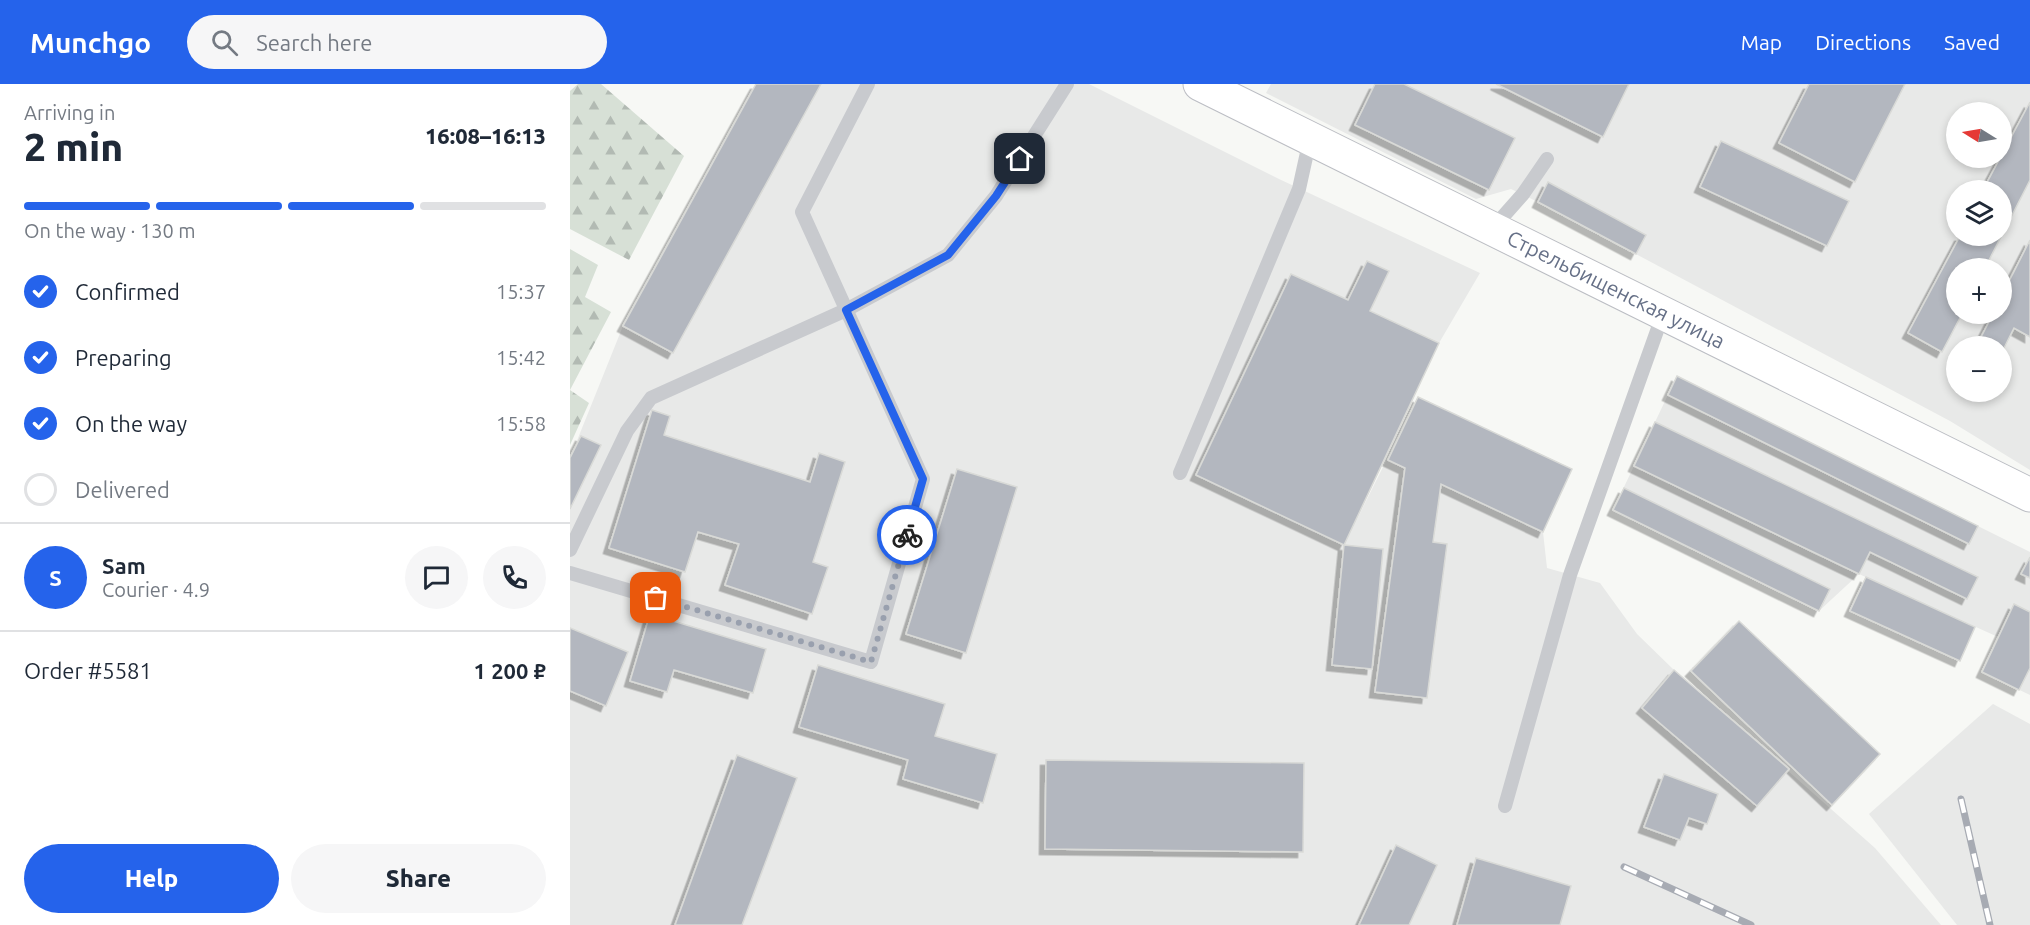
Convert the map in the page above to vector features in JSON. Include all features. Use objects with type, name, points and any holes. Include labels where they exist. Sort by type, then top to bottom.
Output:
[{"type":"main road","name":"Стрельбищенская улица","points":[[1200,84],[2030,495]]},
{"type":"lane","points":[[570,573],[871,662],[923,479],[802,212],[868,84]]},
{"type":"lane","points":[[570,550],[627,431],[651,398],[846,310],[948,255],[996,196],[1067,84]]},
{"type":"lane","points":[[1180,473],[1299,189],[1310,139]]},
{"type":"lane","points":[[1492,229],[1523,194],[1547,159]]},
{"type":"lane","points":[[1505,806],[1570,575],[1663,314]]},
{"type":"shaded area","points":[[756,84],[1089,84],[1279,179],[1480,273],[1439,343],[1355,523],[1418,397],[1572,469],[1543,532],[1547,568],[1600,583],[1637,634],[1674,670],[1875,848],[1941,925],[570,925],[570,458],[623,326]]},
{"type":"shaded area","points":[[1271,84],[2030,84],[2030,470],[1950,421],[1538,202],[1511,189],[1476,199],[1266,93]]},
{"type":"shaded area","points":[[1677,376],[2030,552],[2030,695],[1982,672],[1998,637],[1859,574],[1819,611],[1613,510]]},
{"type":"shaded area","points":[[1993,704],[2030,724],[2030,925],[1957,925],[1869,814]]},
{"type":"green space","points":[[578,84],[601,84],[684,156],[629,260],[570,229],[570,91]]},
{"type":"green space","points":[[570,249],[598,265],[585,297],[611,312],[570,390]]},
{"type":"green space","points":[[570,390],[589,403],[570,445]]},
{"type":"building","points":[[756,84],[821,84],[673,353],[623,326]]},
{"type":"building","points":[[1375,84],[1404,84],[1515,138],[1489,190],[1355,125]]},
{"type":"building","points":[[1496,84],[1629,84],[1603,137]]},
{"type":"building","points":[[1809,84],[1905,84],[1855,182],[1779,143]]},
{"type":"building","points":[[2030,102],[2030,180],[2012,215],[2012,180],[1988,180],[1995,168],[2012,168],[2012,136]]},
{"type":"building","points":[[1721,141],[1849,201],[1827,246],[1700,187]]},
{"type":"building","points":[[1548,182],[1646,235],[1636,254],[1538,202]]},
{"type":"building","points":[[2030,240],[2030,337],[2014,328],[2010,336],[1982,336],[1988,324],[2012,324],[2012,275]]},
{"type":"building","points":[[1955,246],[1996,246],[1990,258],[1948,258]]},
{"type":"building","points":[[1367,261],[1389,271],[1370,311],[1439,343],[1344,545],[1196,475],[1291,274],[1348,300]]},
{"type":"building","points":[[1946,262],[1946,324],[1957,324],[1950,336],[1946,336],[1946,344],[1942,352],[1908,333]]},
{"type":"building","points":[[1677,376],[1978,526],[1969,544],[1668,395]]},
{"type":"building","points":[[1418,397],[1572,469],[1543,532],[1441,484],[1433,542],[1447,544],[1427,698],[1375,692],[1405,468],[1388,460]]},
{"type":"building","points":[[652,410],[670,416],[664,435],[810,482],[819,453],[845,462],[813,562],[828,567],[812,614],[725,585],[739,544],[698,532],[685,572],[609,548]]},
{"type":"building","points":[[1655,422],[1978,577],[1967,599],[1870,552],[1859,574],[1634,466]]},
{"type":"building","points":[[581,436],[601,445],[570,509],[570,458]]},
{"type":"building","points":[[957,469],[1017,487],[966,653],[906,634]]},
{"type":"building","points":[[1624,488],[1830,589],[1819,611],[1613,510]]},
{"type":"building","points":[[1344,545],[1383,549],[1372,669],[1332,665]]},
{"type":"building","points":[[2030,557],[2030,578],[2021,574]]},
{"type":"building","points":[[1866,577],[1975,627],[1960,661],[1850,611]]},
{"type":"building","points":[[2014,604],[2030,612],[2030,668],[2019,690],[1982,672]]},
{"type":"building","points":[[650,614],[766,649],[753,693],[674,670],[667,692],[630,681]]},
{"type":"building","points":[[1739,621],[1880,754],[1832,805],[1691,671]]},
{"type":"building","points":[[570,628],[628,652],[606,706],[570,691]]},
{"type":"building","points":[[818,665],[945,704],[935,736],[997,754],[983,803],[903,779],[908,760],[799,727]]},
{"type":"building","points":[[1674,670],[1789,769],[1757,806],[1642,708]]},
{"type":"building","points":[[737,755],[797,778],[742,925],[675,925]]},
{"type":"building","points":[[1046,760],[1304,763],[1303,852],[1045,849]]},
{"type":"building","points":[[1664,774],[1718,794],[1707,824],[1689,818],[1680,840],[1644,827]]},
{"type":"building","points":[[1396,845],[1437,865],[1409,925],[1359,925]]},
{"type":"building","points":[[1476,858],[1571,886],[1560,925],[1457,925]]},
{"type":"railway","points":[[1961,799],[1990,925]]},
{"type":"railway","points":[[1624,867],[1751,925]]},
{"type":"way so far","points":[[656,598],[871,662],[907,535]]},
{"type":"route","points":[[907,535],[923,479],[846,310],[948,255],[996,196],[1020,159]]}]
